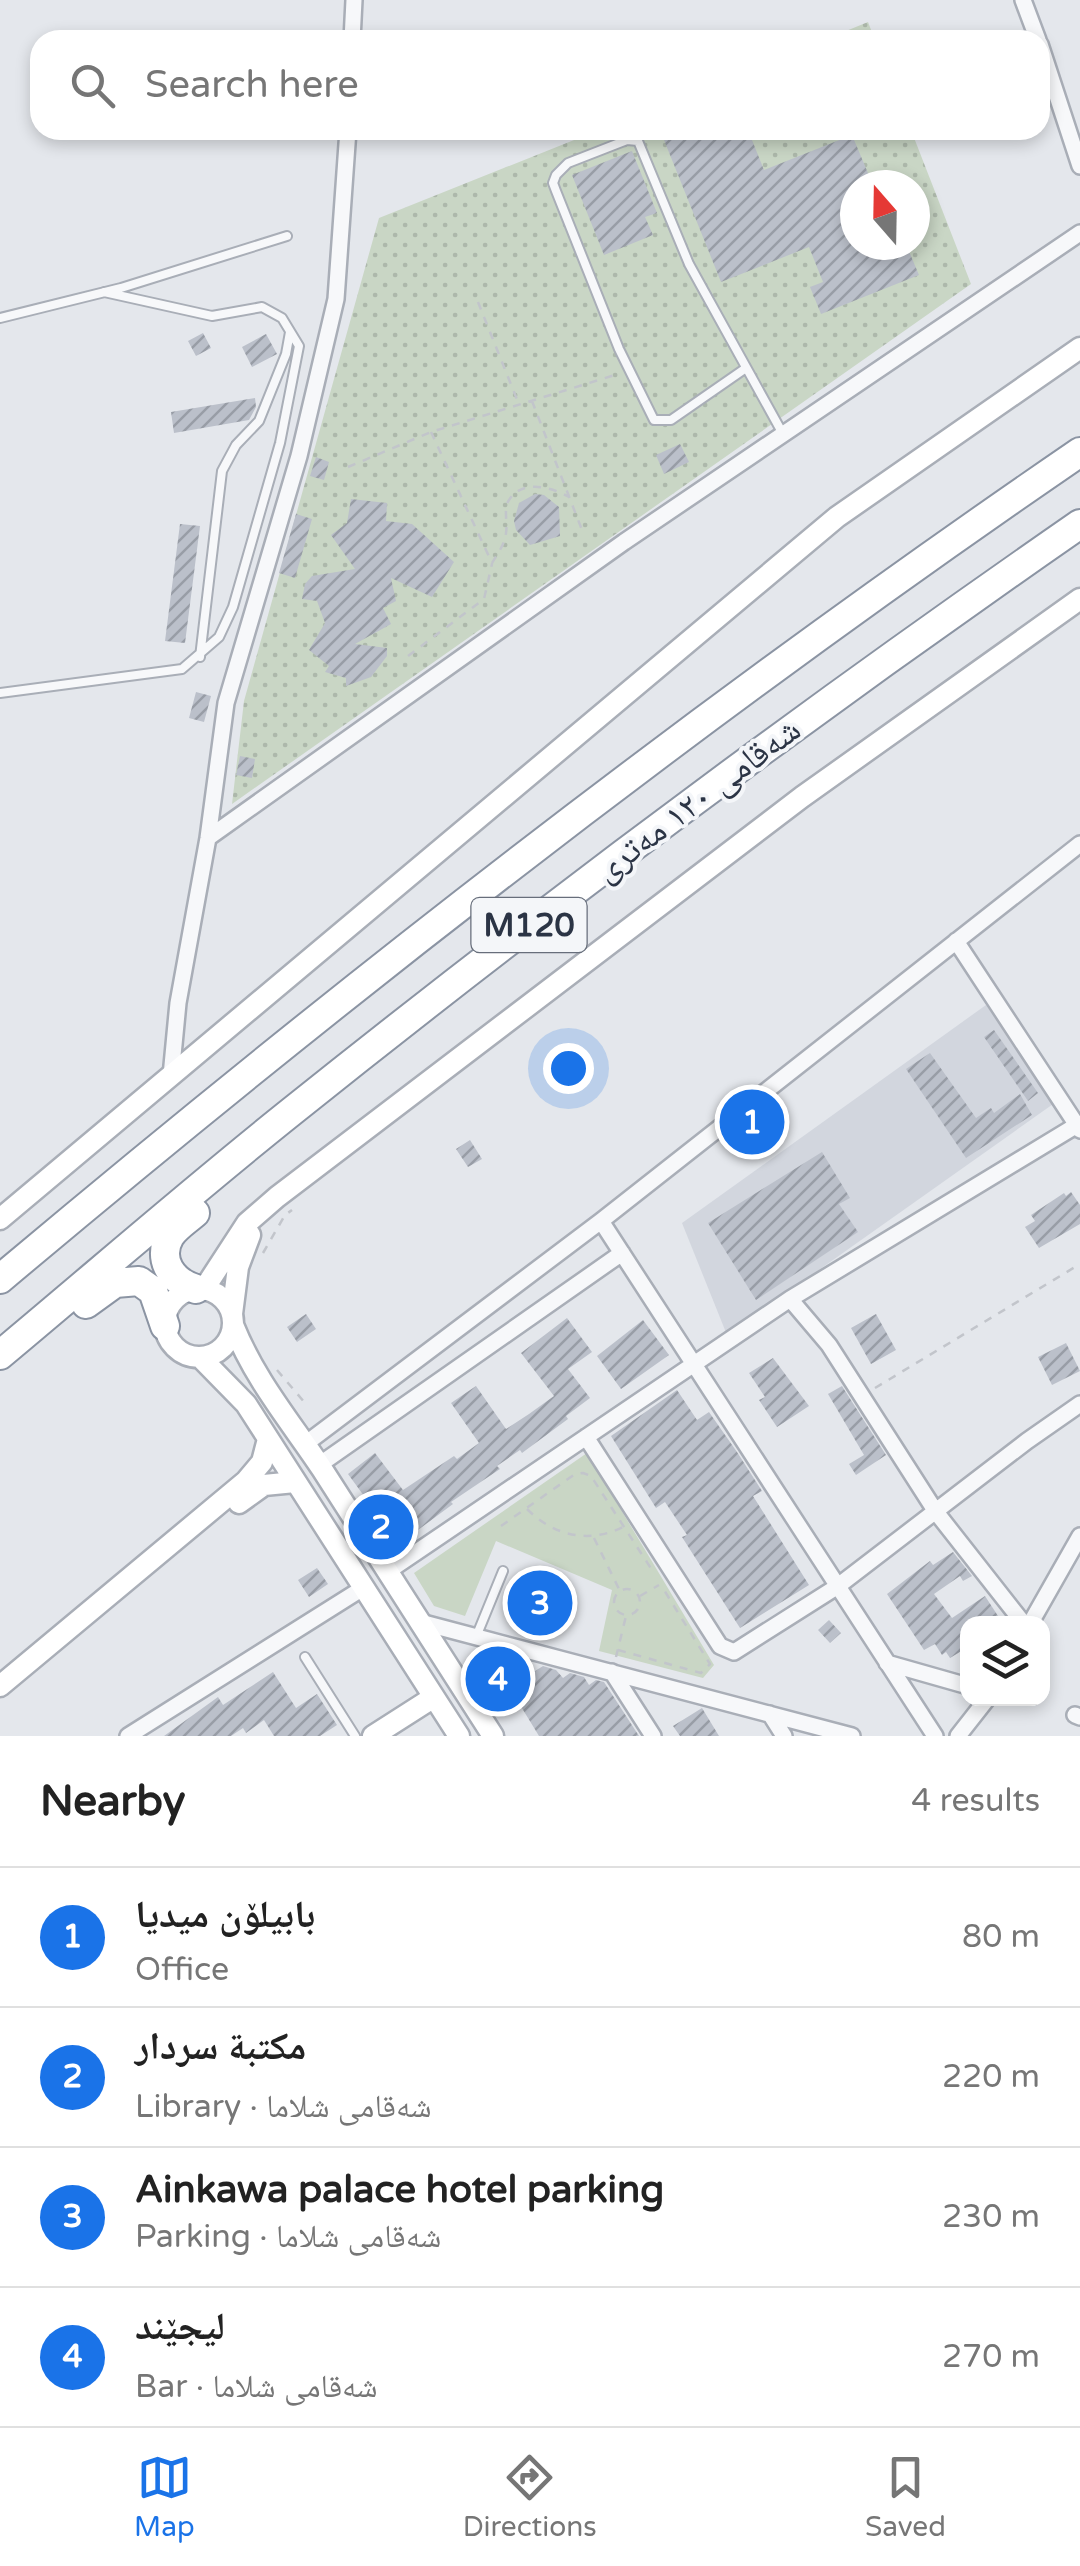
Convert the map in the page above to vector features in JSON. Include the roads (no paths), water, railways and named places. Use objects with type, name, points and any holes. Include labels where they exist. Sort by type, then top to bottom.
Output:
[{"type":"highway","name":"شەقامی ١٢٠ مەتری","points":[[0,1279],[164,1142],[488,886],[876,596],[1080,452]]},
{"type":"highway","name":"شەقامی ١٢٠ مەتری","points":[[0,1356],[250,1147],[563,899],[901,648],[1080,524]]},
{"type":"highway","points":[[200,1289],[180,1282],[171,1273],[166,1262],[167,1243],[177,1228],[214,1197],[250,1147]]},
{"type":"highway","points":[[0,1356],[55,1328],[107,1287],[124,1281],[140,1281],[152,1290],[165,1326]]},
{"type":"street","points":[[352,30],[354,0]]},
{"type":"street","points":[[1023,0],[1034,30]]},
{"type":"street","points":[[1050,75],[1080,166]]},
{"type":"street","points":[[171,1076],[178,1003],[208,838],[226,703],[298,456],[336,299],[347,140]]},
{"type":"street","points":[[208,838],[624,542],[1080,233]]},
{"type":"street","points":[[0,1219],[837,517],[1080,348]]},
{"type":"street","points":[[315,1170],[300,1189],[252,1232],[238,1267],[231,1335],[218,1351],[200,1357],[173,1344],[165,1326],[170,1304],[178,1296],[200,1289],[248,1222],[277,1196],[772,820],[1080,599]]},
{"type":"street","points":[[304,1445],[601,1221],[1080,844]]},
{"type":"street","points":[[388,1572],[790,1299],[1078,1127],[956,941]]},
{"type":"street","points":[[601,1221],[934,1736]]},
{"type":"street","points":[[319,1466],[622,1253]]},
{"type":"street","points":[[200,1289],[222,1298],[247,1360],[265,1391],[319,1466],[493,1736]]},
{"type":"street","points":[[790,1299],[829,1345],[936,1512],[1020,1616]]},
{"type":"street","points":[[200,1357],[237,1392],[459,1736]]},
{"type":"street","points":[[586,1438],[724,1650],[739,1650],[838,1586],[1080,1404]]},
{"type":"street","points":[[0,1686],[255,1473],[268,1439]]},
{"type":"street","points":[[165,1550],[264,1485],[295,1482]]},
{"type":"street","points":[[1032,1616],[1080,1536]]},
{"type":"street","points":[[128,1736],[363,1588]]},
{"type":"street","points":[[420,1622],[852,1736]]},
{"type":"street","points":[[887,1663],[960,1684]]},
{"type":"street","points":[[612,1672],[653,1736]]},
{"type":"street","points":[[372,1736],[434,1697]]},
{"type":"street","points":[[958,1736],[982,1706]]},
{"type":"street","points":[[770,1714],[784,1736]]},
{"type":"lane","points":[[629,140],[568,163],[554,183],[649,413],[661,422],[671,420],[746,368]]},
{"type":"lane","points":[[636,140],[690,264],[783,434]]},
{"type":"lane","points":[[0,318],[104,292],[287,236]]},
{"type":"lane","points":[[0,693],[182,669],[200,657],[220,637],[234,607],[280,444],[299,346],[282,318],[262,306],[212,316],[104,292]]},
{"type":"lane","points":[[200,657],[222,471],[236,445],[260,421],[286,354],[290,331]]},
{"type":"lane","points":[[476,1637],[503,1570]]},
{"type":"lane","points":[[305,1657],[355,1736]]},
{"type":"place","name":"بابیلۆن میدیا","points":[[752,1122]]},
{"type":"place","name":"مكتبة سردار","points":[[381,1527]]},
{"type":"place","name":"Ainkawa palace hotel parking","points":[[540,1603]]},
{"type":"place","name":"لیجێند","points":[[498,1679]]}]
